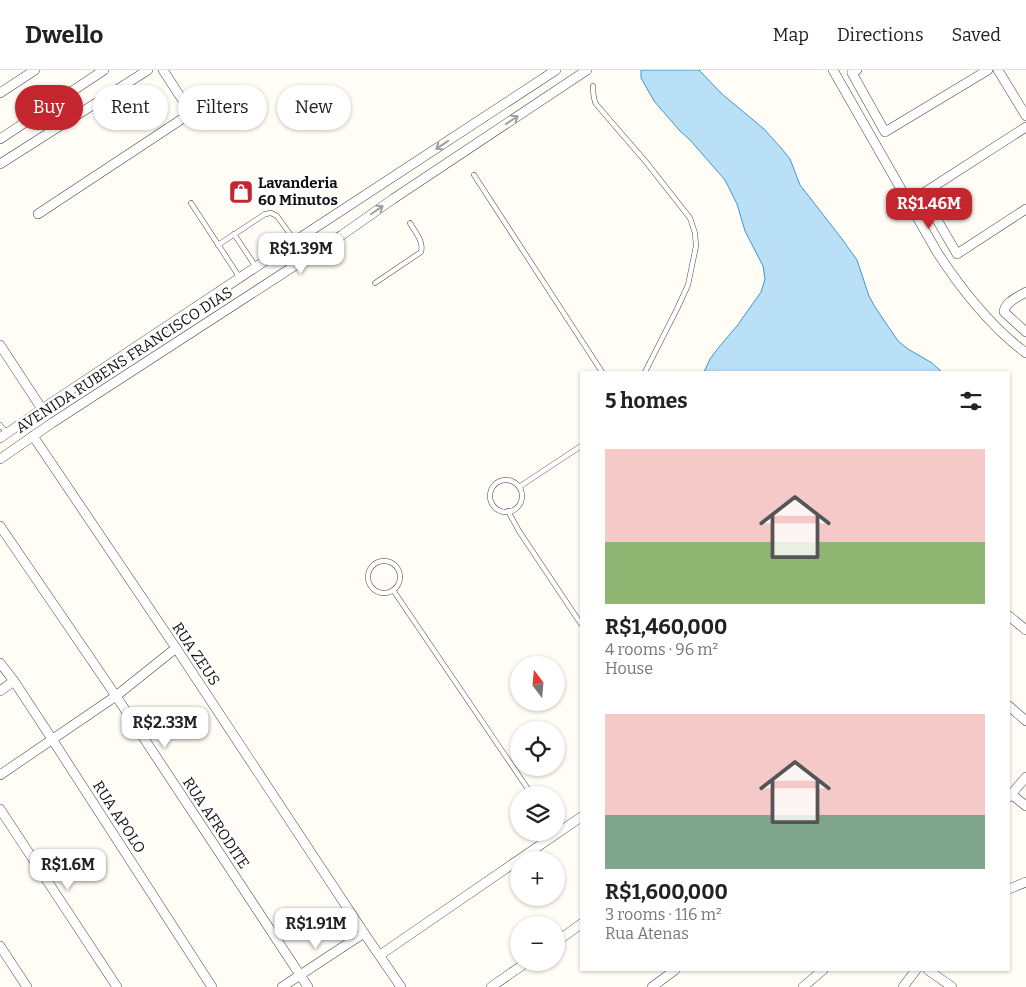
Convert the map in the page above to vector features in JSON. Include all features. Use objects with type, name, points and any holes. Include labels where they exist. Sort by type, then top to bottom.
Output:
[{"type":"street","points":[[0,93],[35,70]]},
{"type":"street","points":[[0,139],[104,70]]},
{"type":"street","points":[[0,164],[148,70]]},
{"type":"street","points":[[38,214],[191,113],[163,70]]},
{"type":"street","name":"AVENIDA RUBENS FRANCISCO DIAS","points":[[4,436],[295,241],[556,70]]},
{"type":"street","name":"AVENIDA RUBENS FRANCISCO DIAS","points":[[0,459],[52,423],[342,235],[393,198],[587,70]]},
{"type":"street","points":[[833,70],[938,252],[956,279],[994,325],[1026,353]]},
{"type":"street","points":[[857,70],[852,73],[884,132],[988,70]]},
{"type":"street","points":[[998,70],[1026,116]]},
{"type":"street","points":[[1026,127],[922,194],[957,254],[1026,209]]},
{"type":"street","points":[[1026,292],[1006,304],[1004,312],[1026,332]]},
{"type":"street","points":[[0,345],[42,409]]},
{"type":"street","name":"RUA ZEUS","points":[[33,436],[176,648],[364,933],[402,987]]},
{"type":"street","name":"RUA AFRODITE","points":[[0,526],[116,696],[308,987]]},
{"type":"street","points":[[1010,617],[1026,630]]},
{"type":"street","points":[[0,775],[116,696],[176,648]]},
{"type":"street","name":"RUA APOLO","points":[[0,663],[52,739],[212,987]]},
{"type":"street","points":[[0,691],[14,682]]},
{"type":"street","points":[[1010,707],[1026,721]]},
{"type":"street","points":[[1026,777],[1010,796],[1026,806]]},
{"type":"street","points":[[0,809],[116,987]]},
{"type":"street","points":[[380,955],[580,818]]},
{"type":"street","points":[[1010,888],[1026,882]]},
{"type":"street","points":[[565,936],[580,925]]},
{"type":"street","points":[[282,987],[364,933]]},
{"type":"street","points":[[0,946],[27,987]]},
{"type":"street","points":[[492,987],[514,971]]},
{"type":"street","points":[[652,987],[674,971]]},
{"type":"street","points":[[803,987],[823,971]]},
{"type":"street","points":[[903,987],[915,971]]},
{"type":"street","points":[[929,971],[952,987]]},
{"type":"lane","points":[[593,86],[592,94],[596,104],[646,162],[690,218],[695,234],[696,246],[688,285],[678,309],[646,371]]},
{"type":"lane","points":[[474,175],[601,371]]},
{"type":"lane","points":[[191,203],[240,278]]},
{"type":"lane","points":[[218,246],[265,214],[271,213],[277,216],[295,241]]},
{"type":"lane","points":[[375,283],[420,252],[422,246],[410,223]]},
{"type":"lane","points":[[234,234],[256,267]]},
{"type":"lane","points":[[0,425],[4,436]]},
{"type":"lane","points":[[519,488],[580,447]]},
{"type":"lane","points":[[503,480],[516,484],[522,497],[517,507],[508,512],[499,510],[492,504],[490,495],[491,490],[498,482],[503,480]]},
{"type":"lane","points":[[508,512],[580,622]]},
{"type":"lane","points":[[385,561],[398,568],[400,578],[396,587],[392,590],[378,592],[370,585],[369,571],[376,563],[385,561]]},
{"type":"lane","points":[[392,590],[526,786]]},
{"type":"water","points":[[641,70],[699,70],[722,94],[764,129],[790,159],[800,185],[857,260],[869,296],[898,341],[941,371],[704,371],[710,359],[761,292],[765,279],[763,266],[745,231],[737,204],[725,180],[654,101],[641,78]]},
{"type":"place","name":"Lavanderia 60 Minutos","points":[[241,192]]}]
